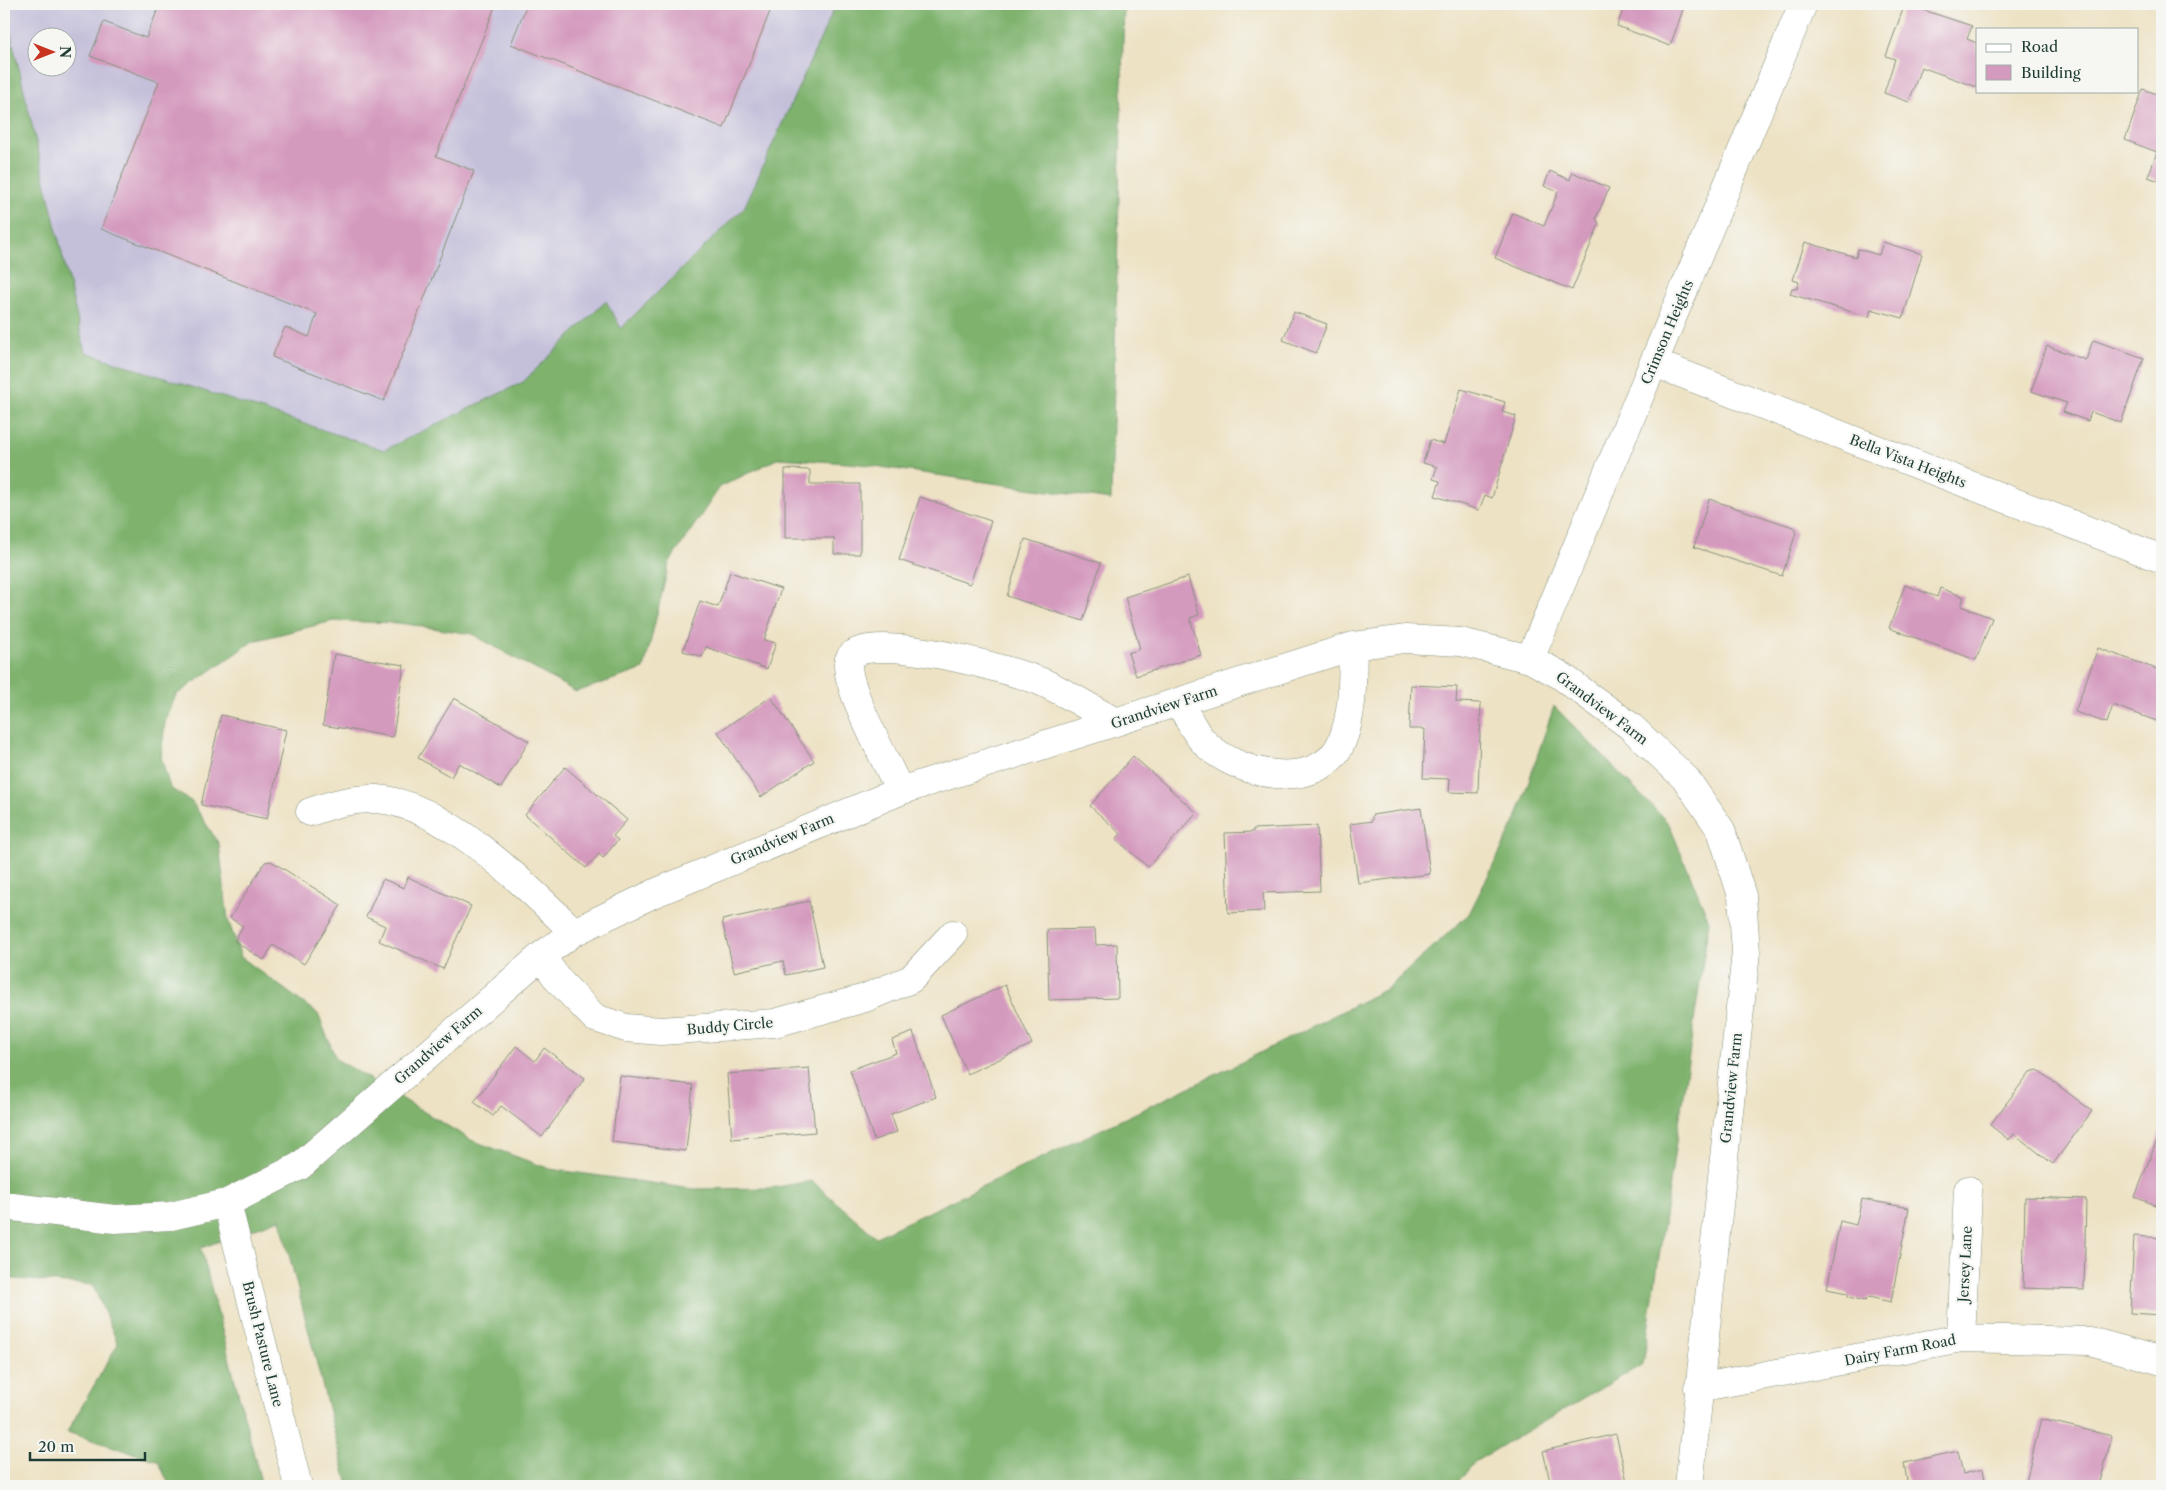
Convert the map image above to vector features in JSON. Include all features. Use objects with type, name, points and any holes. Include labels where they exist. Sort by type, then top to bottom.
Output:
[{"type":"street","name":"Crimson Heights","points":[[1530,659],[1803,4]]},
{"type":"street","name":"Bella Vista Heights","points":[[1654,363],[2162,559]]},
{"type":"street","name":"Grandview Farm","points":[[4,1206],[115,1219],[171,1216],[227,1203],[300,1166],[541,956],[574,932],[655,893],[900,791],[1353,646],[1405,639],[1461,642],[1530,659],[1560,675],[1630,726],[1686,779],[1722,830],[1742,896],[1746,952],[1689,1486]]},
{"type":"street","points":[[1180,702],[1202,741],[1225,759],[1259,771],[1302,774],[1322,765],[1334,755],[1342,742],[1350,711],[1353,646]]},
{"type":"street","points":[[900,791],[854,690],[848,664],[853,654],[866,648],[908,649],[967,660],[1041,682],[1116,722]]},
{"type":"street","points":[[310,812],[344,800],[378,799],[408,807],[435,820],[476,845],[516,876],[574,932]]},
{"type":"street","name":"Buddy Circle","points":[[541,956],[559,981],[595,1018],[626,1028],[661,1031],[775,1023],[866,998],[911,979],[953,934]]},
{"type":"street","name":"Jersey Lane","points":[[1961,1338],[1968,1190]]},
{"type":"street","name":"Brush Pasture Lane","points":[[227,1203],[298,1486]]},
{"type":"street","name":"Dairy Farm Road","points":[[1698,1388],[1961,1338],[2090,1341],[2162,1361]]},
{"type":"shaded area","points":[[4,4],[836,4],[744,208],[620,329],[606,301],[523,382],[384,450],[85,352]]},
{"type":"green space","points":[[836,4],[1124,4],[1111,500],[860,464],[779,458],[720,487],[669,563],[644,669],[576,692],[472,634],[399,623],[333,621],[253,641],[176,695],[165,722],[161,757],[170,788],[192,802],[219,844],[228,920],[241,957],[318,1014],[336,1059],[471,1140],[550,1169],[694,1189],[771,1188],[812,1181],[876,1237],[1234,1066],[1388,988],[1469,914],[1515,822],[1554,706],[1669,824],[1709,921],[1643,1364],[1476,1461],[1454,1486],[348,1486],[280,1219],[201,1248],[262,1486],[170,1486],[158,1461],[67,1432],[118,1344],[93,1285],[4,1278],[4,5],[85,352],[384,450],[523,382],[606,301],[621,328],[744,208]]},
{"type":"building","points":[[160,4],[496,4],[436,156],[474,171],[384,401],[272,357],[285,327],[309,337],[317,314],[101,229],[159,82],[90,56],[104,22],[146,38]]},
{"type":"building","points":[[527,4],[773,4],[724,128],[511,44]]},
{"type":"building","points":[[1625,4],[1685,4],[1670,46],[1617,26]]},
{"type":"building","points":[[1905,4],[1972,26],[1967,39],[1976,43],[1976,87],[1921,67],[1909,102],[1884,93],[1895,59],[1886,56]]},
{"type":"building","points":[[2143,89],[2162,96],[2162,182],[2148,177],[2157,152],[2125,140]]},
{"type":"building","points":[[1550,171],[1570,180],[1572,172],[1609,188],[1596,218],[1599,224],[1572,290],[1495,258],[1513,213],[1544,226],[1558,192],[1544,186]]},
{"type":"building","points":[[1805,242],[1856,257],[1858,249],[1879,255],[1883,242],[1922,254],[1903,318],[1871,309],[1869,317],[1790,294],[1792,288],[1797,289],[1799,282],[1793,280]]},
{"type":"building","points":[[1294,312],[1327,324],[1316,353],[1283,340]]},
{"type":"building","points":[[2093,340],[2144,358],[2121,423],[2091,412],[2088,421],[2063,412],[2067,403],[2031,391],[2047,346],[2086,360]]},
{"type":"building","points":[[1461,389],[1505,402],[1502,412],[1516,416],[1492,498],[1485,495],[1479,510],[1435,496],[1440,481],[1433,479],[1437,467],[1423,463],[1430,440],[1444,444]]},
{"type":"building","points":[[785,469],[810,470],[810,484],[860,484],[860,554],[834,554],[834,538],[785,538]]},
{"type":"building","points":[[920,497],[991,521],[970,584],[899,560]]},
{"type":"building","points":[[1709,499],[1793,527],[1796,533],[1782,576],[1694,547]]},
{"type":"building","points":[[1025,539],[1101,563],[1083,621],[1007,596]]},
{"type":"building","points":[[730,572],[781,589],[764,640],[776,643],[767,669],[706,647],[702,657],[683,651],[700,601],[718,607]]},
{"type":"building","points":[[1188,577],[1199,615],[1190,618],[1201,655],[1136,676],[1128,653],[1140,649],[1125,597]]},
{"type":"building","points":[[1905,585],[1937,597],[1940,588],[1964,597],[1961,606],[1992,618],[1976,660],[1889,628]]},
{"type":"building","points":[[2098,648],[2162,671],[2162,723],[2113,705],[2107,723],[2075,712]]},
{"type":"building","points":[[334,654],[404,665],[393,737],[323,725]]},
{"type":"building","points":[[1411,685],[1457,687],[1456,702],[1481,703],[1478,793],[1449,792],[1450,779],[1423,778],[1425,729],[1409,729]]},
{"type":"building","points":[[771,697],[814,761],[761,797],[718,732]]},
{"type":"building","points":[[454,698],[529,741],[501,788],[459,763],[451,777],[418,758]]},
{"type":"building","points":[[221,715],[286,730],[267,819],[201,805]]},
{"type":"building","points":[[1133,756],[1197,813],[1148,867],[1116,839],[1121,834],[1090,806]]},
{"type":"building","points":[[565,767],[627,820],[613,836],[618,840],[603,858],[599,854],[586,868],[525,815]]},
{"type":"building","points":[[1421,808],[1430,874],[1358,883],[1350,824],[1372,821],[1372,815]]},
{"type":"building","points":[[1317,826],[1320,891],[1263,893],[1264,911],[1228,913],[1225,833],[1253,832],[1253,829]]},
{"type":"building","points":[[271,861],[341,905],[304,964],[273,945],[264,960],[234,941],[243,926],[230,918],[265,862]]},
{"type":"building","points":[[408,877],[471,906],[443,969],[379,941],[385,926],[366,917],[383,879],[404,888]]},
{"type":"building","points":[[809,901],[823,967],[786,975],[783,961],[734,972],[722,920]]},
{"type":"building","points":[[1095,929],[1096,945],[1117,944],[1118,998],[1049,1000],[1047,930]]},
{"type":"building","points":[[1005,985],[1032,1044],[967,1074],[941,1015]]},
{"type":"building","points":[[913,1032],[936,1097],[891,1114],[897,1132],[874,1140],[850,1070],[896,1053],[892,1040]]},
{"type":"building","points":[[516,1046],[535,1061],[544,1048],[585,1078],[542,1137],[501,1106],[493,1116],[474,1102]]},
{"type":"building","points":[[809,1068],[815,1132],[732,1139],[727,1074]]},
{"type":"building","points":[[2038,1070],[2092,1111],[2053,1164],[2014,1134],[2009,1140],[1990,1125],[2030,1072]]},
{"type":"building","points":[[620,1076],[693,1085],[686,1151],[612,1142]]},
{"type":"building","points":[[2162,1127],[2162,1208],[2135,1197]]},
{"type":"building","points":[[2025,1197],[2086,1199],[2084,1290],[2023,1288]]},
{"type":"building","points":[[1862,1199],[1909,1208],[1891,1302],[1869,1297],[1865,1301],[1849,1297],[1847,1293],[1827,1289],[1840,1221],[1856,1225]]},
{"type":"building","points":[[2134,1236],[2162,1238],[2162,1315],[2130,1313]]},
{"type":"building","points":[[2041,1419],[2112,1436],[2099,1486],[2025,1486]]},
{"type":"building","points":[[1616,1434],[1628,1486],[1551,1486],[1543,1451]]},
{"type":"building","points":[[1958,1451],[1963,1474],[1983,1469],[1986,1486],[1908,1486],[1904,1463]]}]
